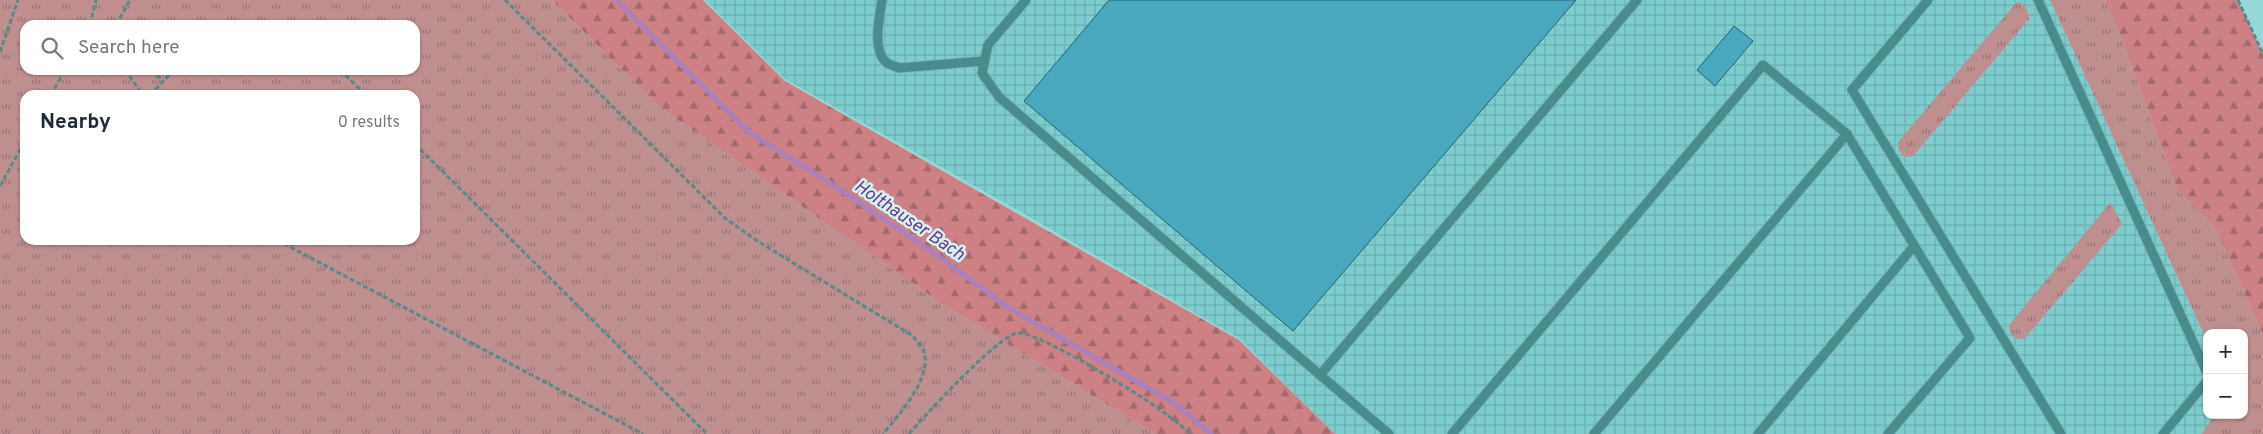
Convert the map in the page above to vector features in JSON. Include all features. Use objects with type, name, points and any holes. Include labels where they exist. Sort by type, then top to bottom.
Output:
[{"type":"lane","points":[[882,0],[878,41],[880,52],[887,63],[899,68],[984,61]]},
{"type":"lane","points":[[1026,0],[988,45],[982,73],[999,97],[1389,434]]},
{"type":"lane","points":[[1320,375],[1637,0]]},
{"type":"lane","points":[[1928,0],[1852,90],[2061,434]]},
{"type":"lane","points":[[2038,0],[2203,365]]},
{"type":"lane","points":[[1452,434],[1763,65],[1847,134],[1970,338],[1888,434]]},
{"type":"lane","points":[[1594,434],[1847,134]]},
{"type":"lane","points":[[1758,434],[1914,246]]},
{"type":"lane","points":[[2163,434],[2203,386]]},
{"type":"path","points":[[0,52],[18,0]]},
{"type":"path","points":[[91,20],[96,0]]},
{"type":"path","points":[[119,20],[130,0]]},
{"type":"path","points":[[505,0],[726,218],[759,242],[913,336],[924,351],[926,368],[920,383],[883,434]]},
{"type":"path","points":[[2238,0],[2263,54]]},
{"type":"path","points":[[54,90],[62,75]]},
{"type":"path","points":[[129,75],[139,90]]},
{"type":"path","points":[[156,75],[163,81]]},
{"type":"path","points":[[155,90],[169,75]]},
{"type":"path","points":[[345,75],[361,90]]},
{"type":"path","points":[[420,149],[707,434]]},
{"type":"path","points":[[0,186],[20,151]]},
{"type":"path","points":[[286,245],[643,434]]},
{"type":"path","points":[[909,434],[976,365],[1007,337],[1019,332],[1041,339],[1098,371],[1157,407],[1191,434]]},
{"type":"shaded area","points":[[705,0],[2050,0],[2203,332],[2203,419],[2211,419],[2202,434],[1335,434],[1240,339],[785,79]]},
{"type":"green space","points":[[0,0],[552,0],[659,107],[941,303],[1155,434],[0,434]]},
{"type":"green space","points":[[552,0],[703,0],[785,81],[1239,340],[1335,434],[1155,434],[941,303],[659,107]]},
{"type":"green space","points":[[2050,0],[2105,0],[2177,189],[2216,230],[2263,334],[2263,434],[2202,434],[2211,419],[2248,419],[2248,329],[2203,329],[2203,332]]},
{"type":"green space","points":[[2105,0],[2238,0],[2263,54],[2263,334],[2216,230],[2177,189]]},
{"type":"green space","points":[[2019,2],[2026,9],[2029,19],[1914,155],[1910,157],[1903,156],[1899,150],[1898,142],[2015,4]]},
{"type":"green space","points":[[2109,204],[2112,205],[2122,224],[2026,337],[2021,339],[2014,338],[2010,332],[2009,325]]},
{"type":"building","points":[[1109,0],[1576,0],[1293,331],[1024,101]]},
{"type":"building","points":[[1734,26],[1753,41],[1715,86],[1697,70]]},
{"type":"waterway","name":"Holthauser Bach","points":[[616,0],[750,133],[830,183],[931,251],[1009,308],[1174,403],[1211,434]]}]
